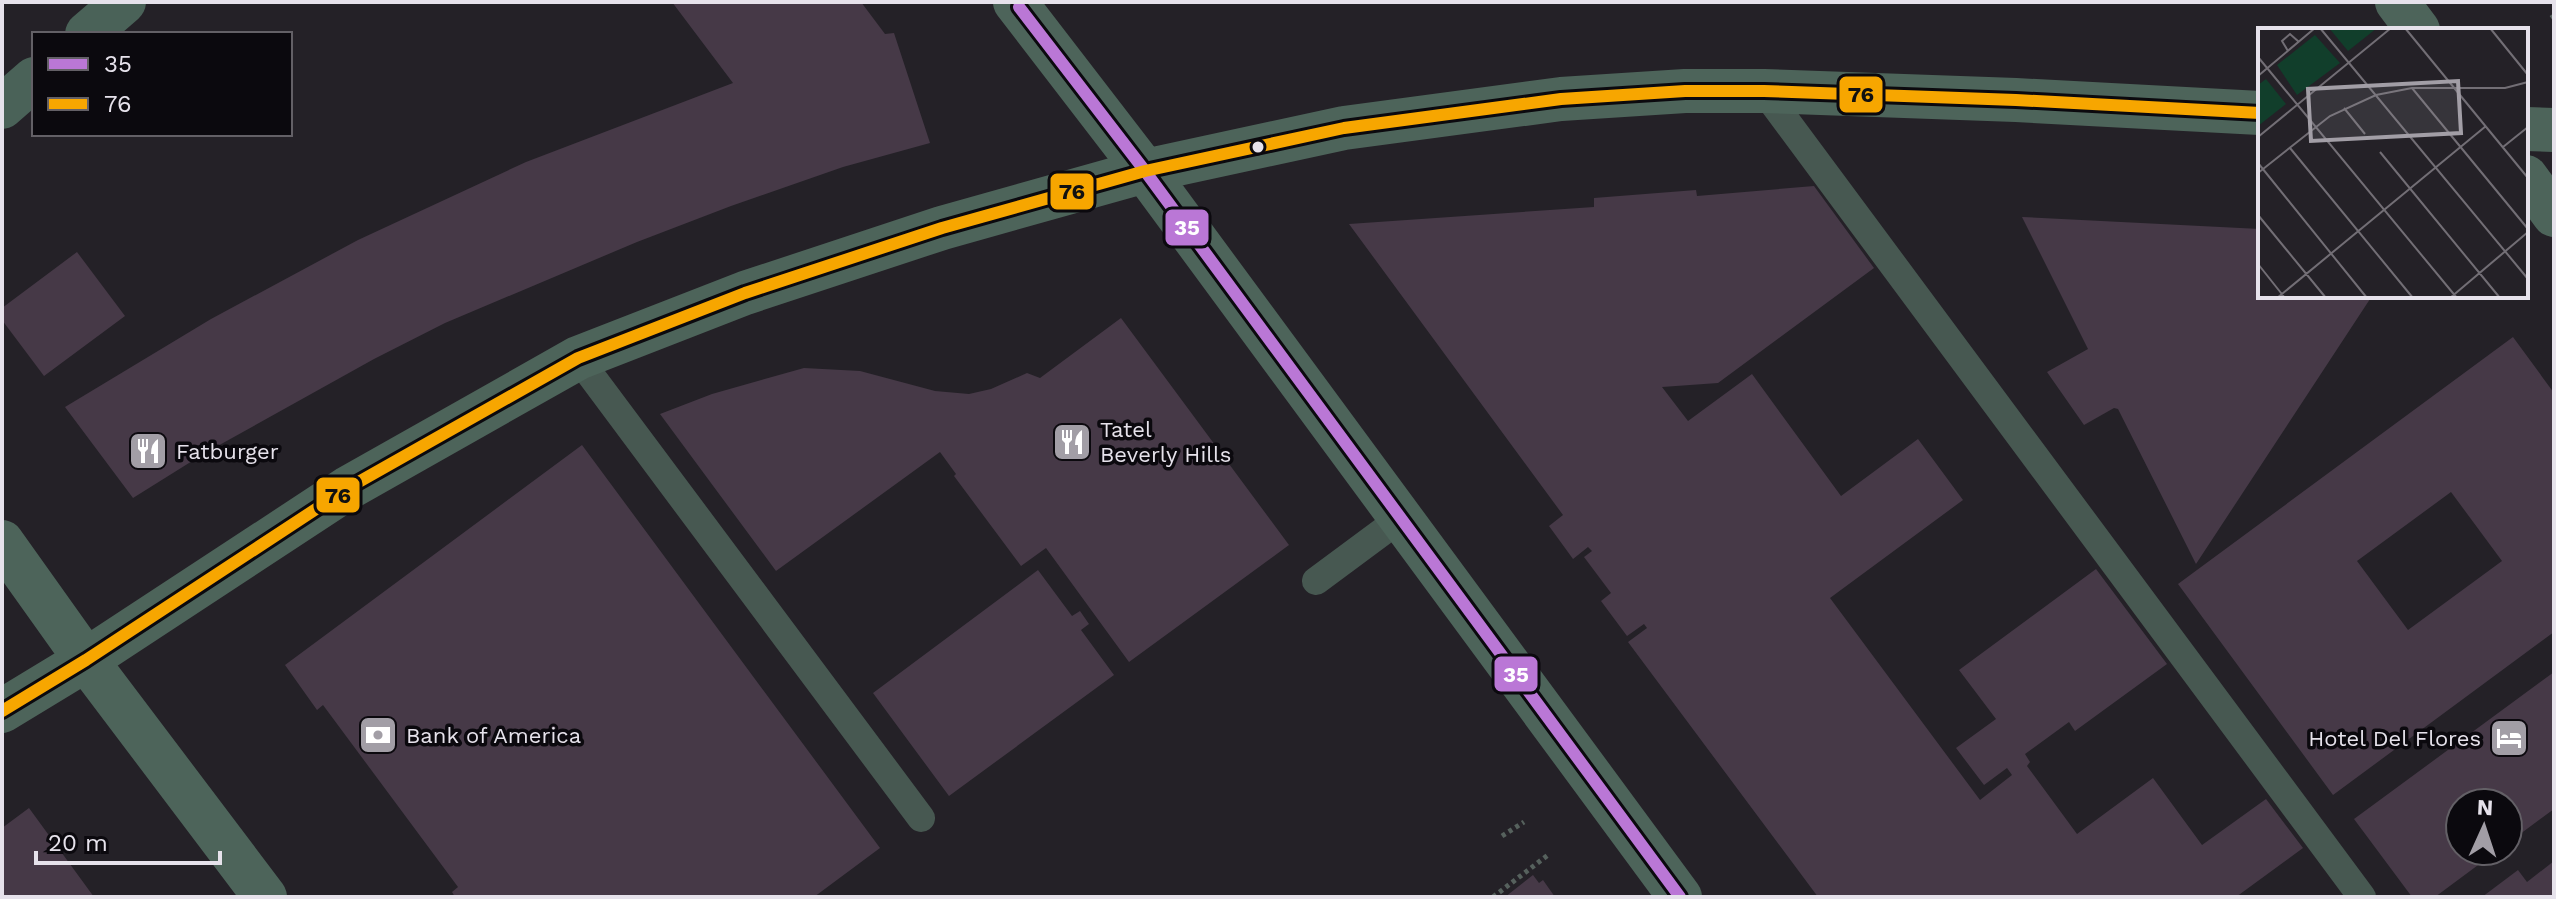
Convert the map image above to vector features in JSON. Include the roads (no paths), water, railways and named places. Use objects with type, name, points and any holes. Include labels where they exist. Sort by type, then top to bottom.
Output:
[{"type":"main road","points":[[89,32],[124,2]]},
{"type":"main road","points":[[1015,2],[1145,171],[1680,897]]},
{"type":"main road","points":[[2397,2],[2416,28]]},
{"type":"main road","points":[[2,107],[32,81]]},
{"type":"main road","points":[[2,711],[86,660],[348,488],[578,358],[745,293],[942,228],[1145,171],[1344,128],[1530,103],[1685,91],[2016,100],[2258,113]]},
{"type":"main road","points":[[2528,129],[2554,130]]},
{"type":"main road","points":[[2528,180],[2554,215]]},
{"type":"main road","points":[[2,542],[86,660],[265,897]]},
{"type":"lane","points":[[1764,91],[2362,897]]},
{"type":"lane","points":[[578,358],[921,818]]},
{"type":"lane","points":[[1316,581],[1401,518]]},
{"type":"place","name":"Tatel Beverly Hills","points":[[1072,442]]},
{"type":"place","name":"Fatburger","points":[[148,451]]},
{"type":"place","name":"Bank of America","points":[[378,735]]},
{"type":"place","name":"Hotel Del Flores","points":[[2509,738]]}]
